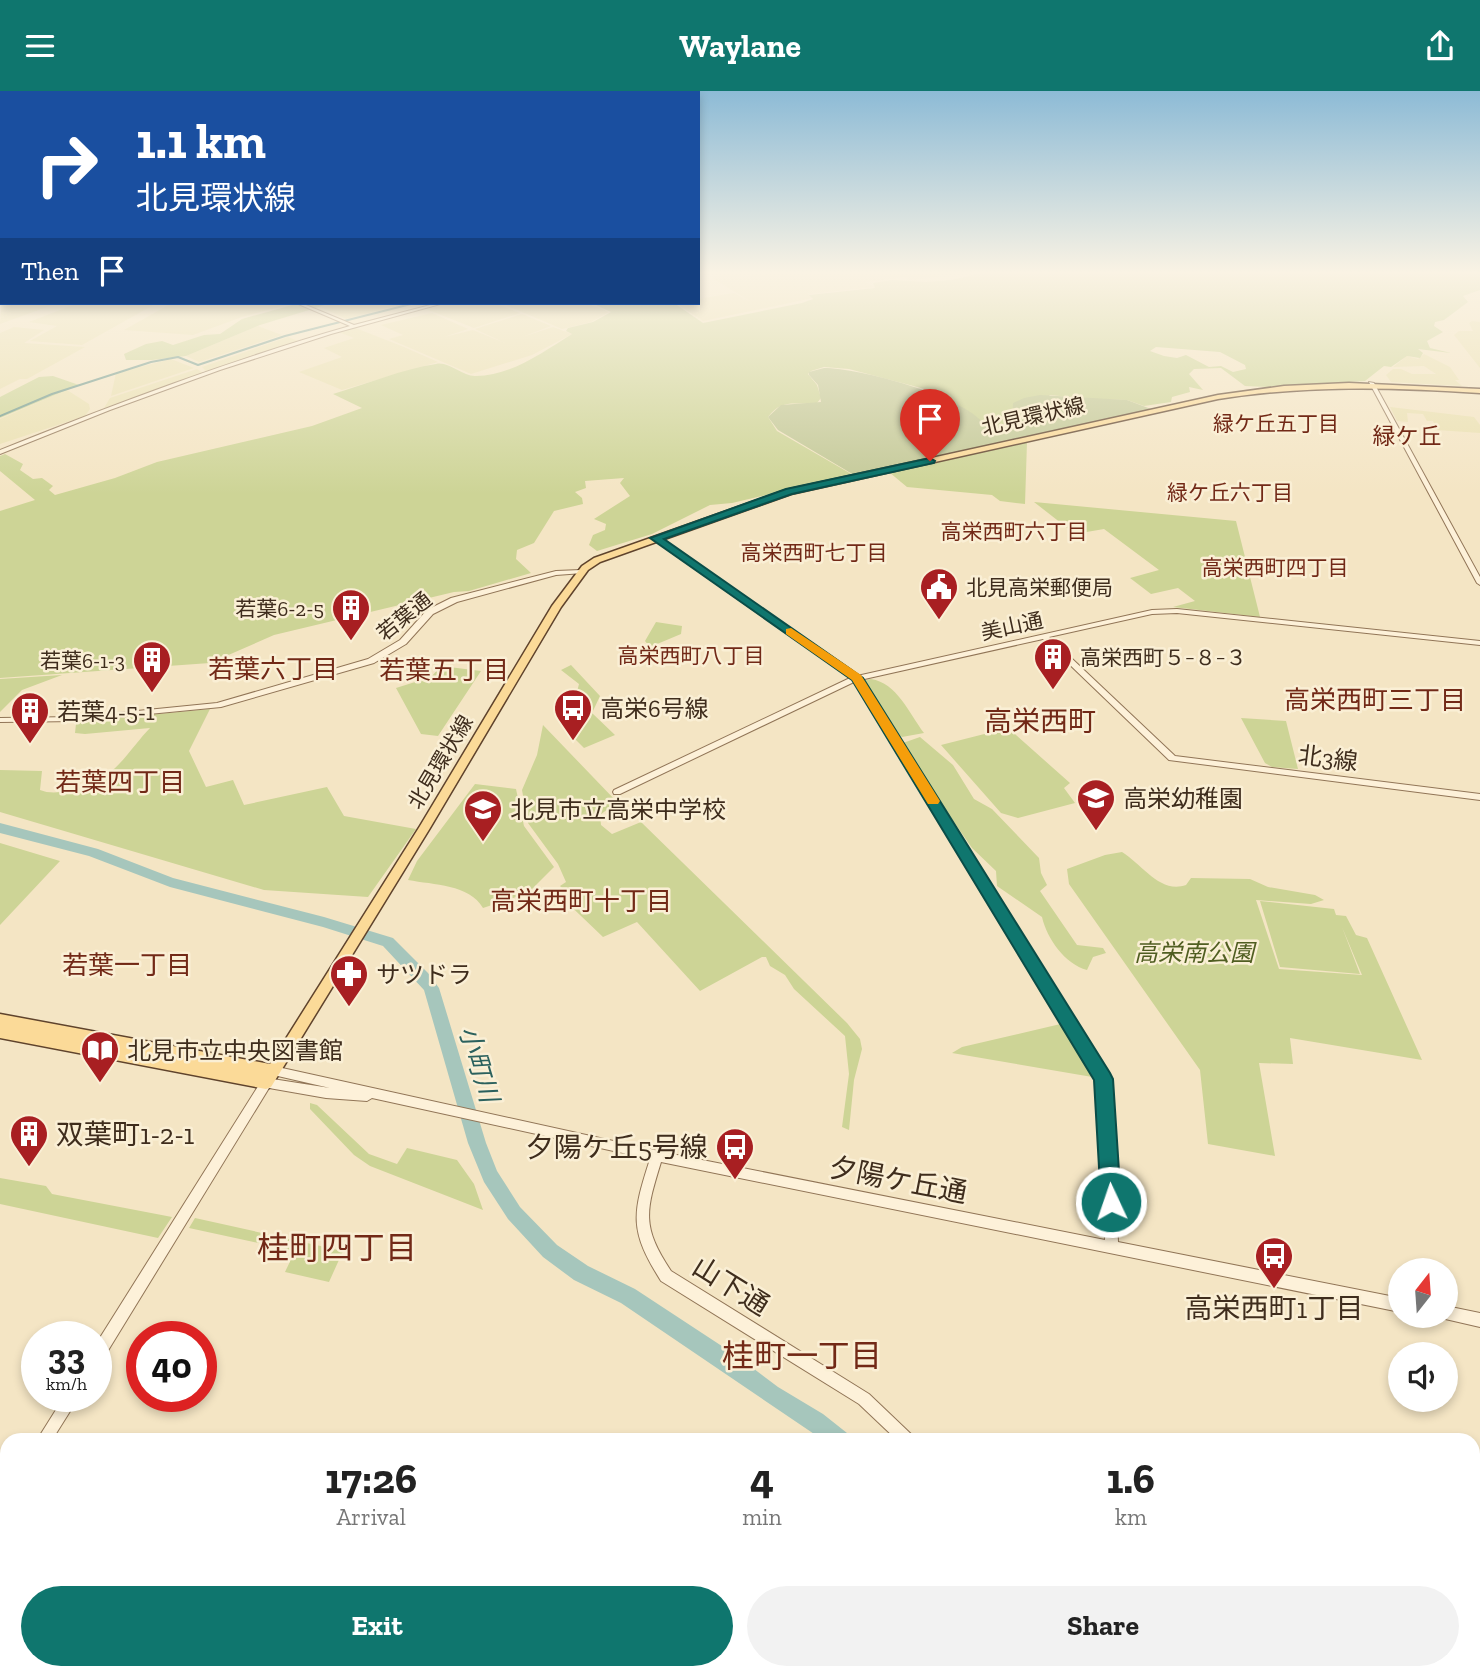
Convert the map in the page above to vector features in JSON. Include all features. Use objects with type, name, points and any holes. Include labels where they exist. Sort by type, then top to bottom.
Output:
[{"type":"main road","name":"北見環状線","points":[[269,1077],[424,828],[556,607],[582,572],[597,560],[789,492],[1184,404],[1252,392],[1371,383],[1480,391]]},
{"type":"main road","name":"夕陽ケ丘通","points":[[0,1020],[269,1077]]},
{"type":"main road","name":"夕陽ケ丘通","points":[[0,1032],[269,1077]]},
{"type":"street","points":[[0,452],[129,401],[290,346]]},
{"type":"street","points":[[1371,383],[1480,583]]},
{"type":"street","points":[[656,538],[857,678],[1104,1079],[1112,1248]]},
{"type":"street","name":"若葉通","points":[[0,720],[77,719],[218,705],[371,661],[403,642],[430,612],[454,600],[556,573],[582,572]]},
{"type":"street","name":"美山通","points":[[617,792],[857,678],[1152,612],[1177,611],[1480,643]]},
{"type":"street","name":"北3線","points":[[1044,636],[1172,758],[1480,797]]},
{"type":"street","points":[[112,1331],[269,1077]]},
{"type":"street","name":"夕陽ケ丘通","points":[[269,1077],[326,1093],[389,1096],[657,1156],[1388,1303]]},
{"type":"street","name":"山下通","points":[[657,1156],[642,1203],[642,1231],[648,1251],[666,1276],[864,1399],[900,1433]]},
{"type":"street","points":[[1458,1316],[1480,1320]]},
{"type":"street","points":[[49,1433],[62,1412]]},
{"type":"shaded area","points":[[0,346],[85,347],[27,379],[20,379],[0,389]]},
{"type":"shaded area","points":[[210,346],[248,346],[199,362],[186,356]]},
{"type":"shaded area","points":[[262,346],[283,346],[207,372],[202,367]]},
{"type":"shaded area","points":[[402,346],[438,362],[342,390],[299,372],[342,357],[324,348]]},
{"type":"shaded area","points":[[406,346],[549,346],[532,355],[471,374]]},
{"type":"shaded area","points":[[1463,346],[1480,346],[1480,368]]},
{"type":"shaded area","points":[[1424,354],[1450,367],[1459,380],[1455,380],[1462,386],[1391,382],[1386,375],[1393,369],[1412,374],[1436,374],[1424,366],[1393,367],[1407,356],[1418,359]]},
{"type":"shaded area","points":[[171,359],[194,368],[111,396],[116,373]]},
{"type":"shaded area","points":[[197,369],[203,373],[104,408],[110,398]]},
{"type":"shaded area","points":[[67,390],[89,404],[90,409],[85,416],[0,444],[0,419]]},
{"type":"shaded area","points":[[1390,407],[1474,417],[1480,425],[1480,433],[1437,430],[1433,421],[1427,421],[1423,414],[1407,413],[1408,422],[1397,421]]},
{"type":"green space","points":[[141,346],[210,346],[186,356],[152,360],[126,360],[124,354]]},
{"type":"green space","points":[[552,346],[1429,346],[1451,353],[1418,349],[1423,353],[1420,358],[1407,356],[1391,367],[1384,366],[1365,381],[1245,386],[1221,368],[1194,369],[1189,374],[1203,390],[1189,387],[1190,392],[1172,397],[1171,402],[1144,406],[1127,400],[1050,395],[1013,424],[1001,429],[953,434],[967,412],[936,392],[849,369],[824,367],[808,374],[817,385],[821,398],[817,403],[785,405],[768,417],[777,431],[853,475],[732,503],[710,505],[652,534],[597,551],[589,545],[593,535],[605,530],[606,524],[594,519],[630,496],[620,483],[624,478],[585,481],[586,488],[575,492],[582,498],[583,504],[554,511],[534,543],[517,550],[516,559],[531,573],[469,591],[454,592],[274,635],[210,663],[0,678],[0,511],[35,500],[0,471],[0,456],[5,454],[23,464],[20,470],[33,479],[42,478],[53,486],[49,490],[55,495],[115,478],[157,462],[312,426],[362,408],[333,394],[410,369],[441,364],[471,376],[489,375],[502,372]],"holes":[[[1156,347],[1220,352],[1245,365],[1246,369],[1233,372],[1221,366],[1209,367],[1186,355],[1177,358],[1150,351]]]},
{"type":"green space","points":[[824,368],[861,373],[910,385],[955,403],[984,424],[1001,427],[1012,424],[1013,403],[1040,395],[1127,400],[1151,409],[854,475],[778,430],[768,417],[781,405],[821,402],[818,385],[809,372]]},
{"type":"green space","points":[[53,376],[79,385],[0,418],[0,397],[39,377]]},
{"type":"green space","points":[[1027,442],[1025,504],[1000,501],[992,495],[907,487],[889,472]]},
{"type":"green space","points":[[1034,502],[1236,521],[1260,617],[1173,607],[1195,601],[1178,588],[1151,594],[1130,578],[1159,570],[1104,529],[1075,534]]},
{"type":"green space","points":[[656,622],[682,626],[681,634],[650,647],[645,641]]},
{"type":"green space","points":[[571,665],[600,696],[592,713],[615,735],[584,748],[567,731],[579,684],[561,670]]},
{"type":"green space","points":[[441,666],[481,671],[438,736],[421,734],[396,688],[431,677]]},
{"type":"green space","points":[[62,675],[22,690],[0,712],[0,679]]},
{"type":"green space","points":[[871,679],[888,686],[895,693],[924,733],[902,737],[896,733],[864,680]]},
{"type":"green space","points":[[210,709],[189,751],[206,787],[233,780],[244,805],[327,787],[344,816],[416,829],[368,897],[264,890],[0,812],[0,770],[42,771],[40,790],[56,792],[75,789],[102,778],[114,769],[150,728],[85,734],[75,733],[76,724]]},
{"type":"green space","points":[[1241,718],[1286,721],[1298,769],[1272,767],[1265,763]]},
{"type":"green space","points":[[543,725],[617,802],[600,815],[601,825],[612,834],[641,822],[847,1023],[860,1039],[862,1049],[854,1080],[849,1130],[842,1127],[849,1074],[845,1036],[794,989],[785,975],[770,966],[766,957],[700,991],[637,922],[603,937],[558,894],[562,888],[560,886],[566,882],[558,864],[528,823],[522,790],[537,755]]},
{"type":"green space","points":[[1008,728],[1070,783],[1064,788],[1075,803],[1018,818],[1001,813],[941,745]]},
{"type":"green space","points":[[920,737],[953,765],[974,799],[992,809],[1039,858],[1041,873],[1047,885],[1040,891],[1077,945],[1103,948],[1106,953],[1093,957],[1087,970],[1071,962],[1058,949],[1048,934],[1042,917],[997,886],[996,871],[972,848],[900,744]]},
{"type":"green space","points":[[475,784],[516,789],[524,826],[554,867],[528,893],[483,908],[477,900],[460,890],[408,880],[417,861]]},
{"type":"green space","points":[[0,843],[60,861],[0,925]]},
{"type":"green space","name":"高栄南公園","points":[[1122,852],[1152,877],[1168,885],[1186,885],[1191,878],[1250,879],[1268,887],[1315,895],[1324,900],[1311,904],[1256,900],[1279,969],[1362,975],[1342,927],[1360,974],[1280,967],[1260,901],[1334,909],[1336,915],[1346,916],[1356,935],[1367,938],[1422,1060],[1290,1038],[1293,1064],[1259,1063],[1275,1156],[1208,1144],[1200,1070],[1069,884],[1067,869],[1105,855]]},
{"type":"green space","points":[[1069,1022],[1104,1079],[952,1053],[962,1047]]},
{"type":"green space","points":[[310,1103],[317,1105],[369,1154],[397,1164],[407,1148],[457,1160],[474,1184],[483,1210],[370,1166],[354,1155],[310,1109]]},
{"type":"green space","points":[[0,1178],[46,1186],[52,1194],[172,1217],[158,1238],[0,1204]]},
{"type":"green space","points":[[195,1218],[343,1251],[329,1282],[285,1272],[295,1251],[189,1228]]},
{"type":"waterway","points":[[0,416],[52,394],[151,362],[178,357],[198,365],[255,346]]},
{"type":"waterway","name":"小町川","points":[[0,828],[93,852],[170,882],[324,922],[388,942],[431,988],[477,1143],[490,1176],[514,1213],[550,1251],[581,1273],[628,1296],[831,1433]]},
{"type":"slow traffic","points":[[791,632],[857,678],[933,801]]},
{"type":"place","name":"北見高栄郵便局","points":[[939,621]]},
{"type":"place","name":"若葉6-2-5","points":[[351,642]]},
{"type":"place","name":"高栄西町５−８−３","points":[[1053,691]]},
{"type":"place","name":"若葉6-1-3","points":[[152,694]]},
{"type":"place","name":"高栄6号線","points":[[573,742]]},
{"type":"place","name":"若葉4-5-1","points":[[30,745]]},
{"type":"place","name":"高栄幼稚園","points":[[1096,832]]},
{"type":"place","name":"北見市立高栄中学校","points":[[483,843]]},
{"type":"place","name":"サツドラ","points":[[349,1008]]},
{"type":"place","name":"北見市立中央図書館","points":[[100,1084]]},
{"type":"place","name":"双葉町1-2-1","points":[[29,1168]]},
{"type":"place","name":"夕陽ケ丘5号線","points":[[735,1181]]},
{"type":"place","name":"高栄西町1丁目","points":[[1274,1290]]},
{"type":"district","name":"緑ケ丘五丁目","points":[[1276,423]]},
{"type":"district","name":"緑ケ丘","points":[[1407,436]]},
{"type":"district","name":"緑ケ丘六丁目","points":[[1230,492]]},
{"type":"district","name":"高栄西町六丁目","points":[[1014,531]]},
{"type":"district","name":"高栄西町七丁目","points":[[814,552]]},
{"type":"district","name":"高栄西町四丁目","points":[[1275,567]]},
{"type":"district","name":"高栄西町八丁目","points":[[691,655]]},
{"type":"district","name":"若葉六丁目","points":[[273,669]]},
{"type":"district","name":"若葉五丁目","points":[[444,670]]},
{"type":"district","name":"高栄西町三丁目","points":[[1375,700]]},
{"type":"district","name":"高栄西町","points":[[1040,721]]},
{"type":"district","name":"若葉四丁目","points":[[120,782]]},
{"type":"district","name":"高栄西町十丁目","points":[[581,901]]},
{"type":"district","name":"若葉一丁目","points":[[127,965]]},
{"type":"district","name":"桂町四丁目","points":[[337,1248]]},
{"type":"district","name":"桂町一丁目","points":[[802,1356]]},
{"type":"route","points":[[930,461],[789,492],[656,538],[857,678],[1104,1079],[1111,1202]]}]
